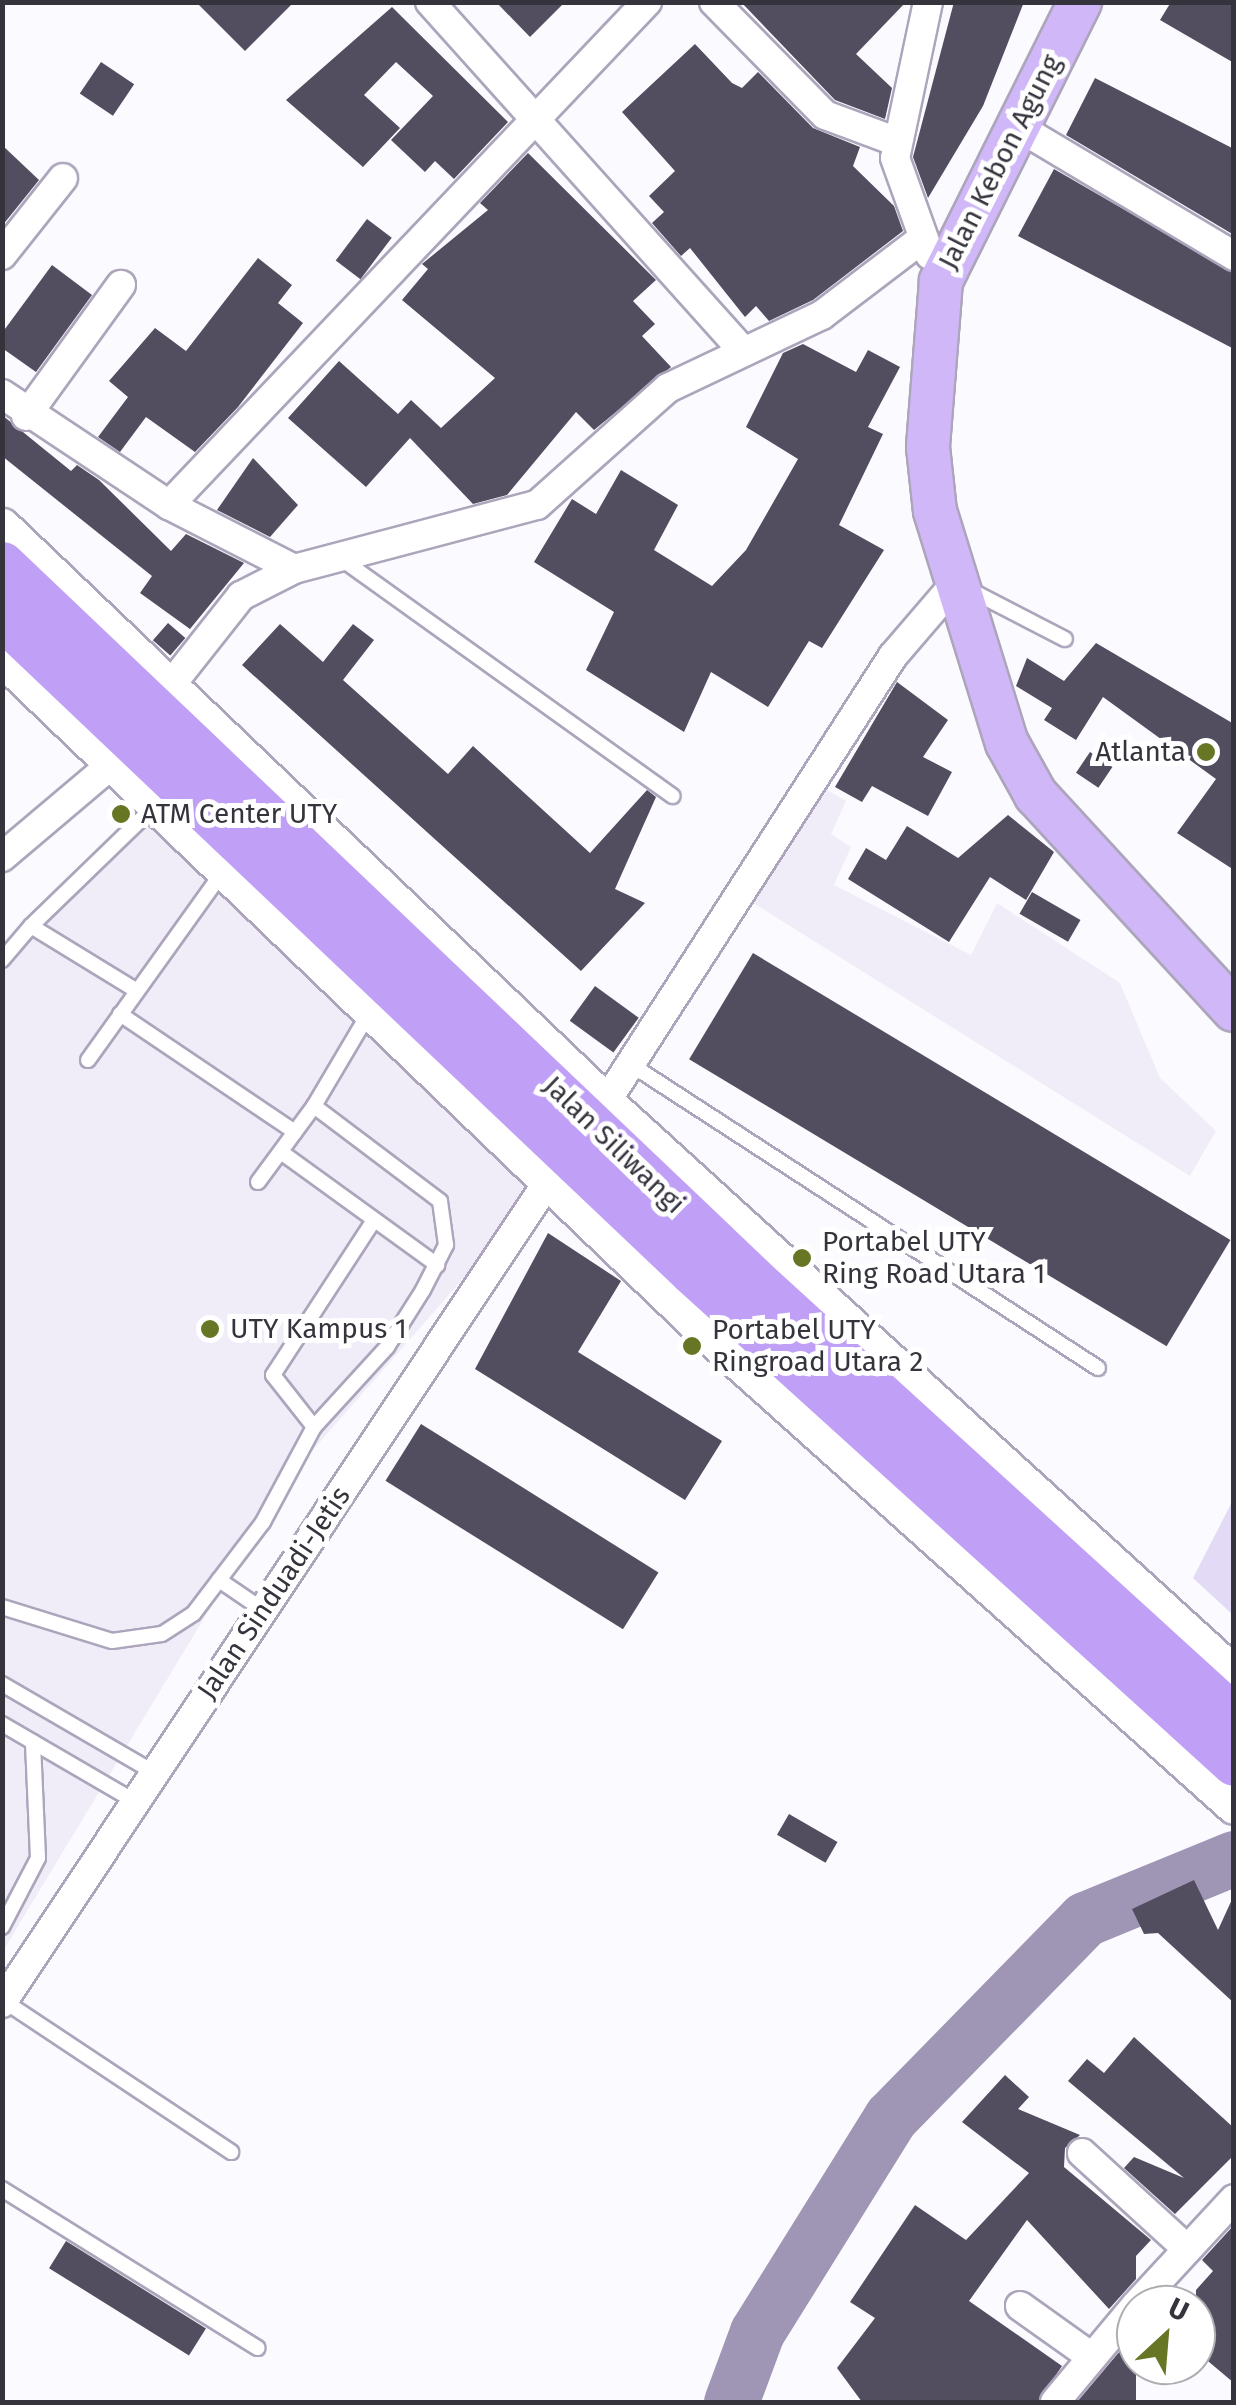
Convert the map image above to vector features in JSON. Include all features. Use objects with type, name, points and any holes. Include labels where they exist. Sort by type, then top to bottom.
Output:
[{"type":"highway","name":"Jalan Siliwangi","points":[[2,564],[1013,1499],[1100,1620],[1234,1763]]},
{"type":"highway","name":"Jalan Siliwangi","points":[[2,618],[1022,1576],[1100,1620],[1234,1717]]},
{"type":"highway","points":[[917,1480],[945,1545],[1022,1576]]},
{"type":"main road","name":"Jalan Kebon Agung","points":[[1080,2],[941,281],[928,447],[952,586],[1006,743],[1036,795],[1234,1010]]},
{"type":"street","points":[[430,2],[538,113],[741,349]]},
{"type":"street","points":[[168,504],[647,2]]},
{"type":"street","points":[[714,2],[825,115],[895,141]]},
{"type":"street","points":[[928,2],[895,141],[923,238],[941,281]]},
{"type":"street","points":[[1018,127],[1234,256]]},
{"type":"street","points":[[2,255],[63,178]]},
{"type":"street","points":[[170,686],[241,596],[294,568],[536,504],[668,388],[741,349],[822,315],[923,238]]},
{"type":"street","points":[[26,416],[121,285]]},
{"type":"street","points":[[2,394],[26,416],[168,504],[294,568]]},
{"type":"street","points":[[2,526],[606,1102],[1013,1499]]},
{"type":"street","points":[[606,1102],[893,656],[952,586]]},
{"type":"street","points":[[2,658],[546,1182],[945,1545],[1100,1620],[1234,1674]]},
{"type":"street","points":[[2,857],[111,765]]},
{"type":"street","name":"Jalan Sinduadi-Jetis","points":[[3,2002],[546,1182]]},
{"type":"street","points":[[1100,1620],[1234,1806]]},
{"type":"street","points":[[1082,2154],[1187,2250]]},
{"type":"street","points":[[1155,2285],[1234,2199]]},
{"type":"street","points":[[1020,2306],[1090,2356]]},
{"type":"street","points":[[1055,2402],[1116,2327]]},
{"type":"lane","points":[[340,558],[673,796]]},
{"type":"lane","points":[[952,586],[1064,639]]},
{"type":"lane","points":[[2,960],[31,926],[155,806]]},
{"type":"lane","points":[[88,1060],[224,870]]},
{"type":"lane","points":[[31,926],[137,991]]},
{"type":"lane","points":[[258,1182],[314,1106],[370,1011]]},
{"type":"lane","points":[[120,1014],[296,1132]]},
{"type":"lane","points":[[630,1064],[1098,1368]]},
{"type":"lane","points":[[2,1607],[112,1640],[162,1634],[219,1580],[314,1428],[387,1347],[437,1265],[448,1229],[432,1191],[314,1106]]},
{"type":"lane","points":[[281,1152],[437,1265]]},
{"type":"lane","points":[[314,1428],[273,1374],[374,1220]]},
{"type":"lane","points":[[219,1580],[263,1610]]},
{"type":"lane","points":[[2,1684],[156,1772]]},
{"type":"lane","points":[[2,1724],[136,1802]]},
{"type":"lane","points":[[2,1928],[38,1858],[33,1742]]},
{"type":"lane","points":[[3,2002],[231,2152]]},
{"type":"lane","points":[[2,2189],[257,2348]]},
{"type":"shaded area","points":[[822,787],[846,801],[831,834],[851,847],[834,885],[971,955],[997,903],[1120,983],[1160,1078],[1216,1131],[1190,1176],[753,903]]},
{"type":"shaded area","name":"UTY Kampus 1","points":[[155,806],[547,1183],[290,1476],[3,1951],[3,945]]},
{"type":"shaded area","points":[[1233,1500],[1233,1615],[1193,1578]]},
{"type":"building","points":[[196,2],[221,2],[293,3],[245,51]]},
{"type":"building","points":[[496,2],[565,2],[530,37]]},
{"type":"building","points":[[741,2],[906,2],[856,54],[892,88],[885,119],[835,100]]},
{"type":"building","points":[[954,2],[1024,2],[983,106],[928,198],[913,157]]},
{"type":"building","points":[[1171,2],[1234,2],[1234,63],[1160,20]]},
{"type":"building","points":[[392,7],[508,122],[454,179],[435,161],[425,172],[391,140],[433,96],[396,62],[364,95],[400,128],[363,167],[286,100]]},
{"type":"building","points":[[695,44],[732,83],[742,88],[758,72],[813,128],[860,147],[853,166],[894,206],[903,231],[813,300],[769,321],[756,306],[745,317],[690,248],[681,256],[652,223],[664,212],[649,196],[675,171],[622,112]]},
{"type":"building","points":[[101,62],[134,84],[113,116],[80,94]]},
{"type":"building","points":[[1095,78],[1234,149],[1234,235],[1066,135]]},
{"type":"building","points":[[2,145],[39,180],[2,226]]},
{"type":"building","points":[[528,153],[656,280],[633,301],[655,324],[642,336],[671,367],[594,430],[576,412],[507,495],[473,504],[410,438],[366,487],[288,418],[339,361],[398,414],[411,400],[441,428],[495,378],[402,300],[428,269],[422,264],[488,210],[480,203]]},
{"type":"building","points":[[1054,169],[1234,273],[1234,349],[1018,236]]},
{"type":"building","points":[[367,219],[392,238],[360,279],[336,261]]},
{"type":"building","points":[[258,258],[292,285],[278,303],[303,323],[238,407],[195,452],[146,417],[120,452],[98,437],[128,397],[109,381],[155,328],[186,351]]},
{"type":"building","points":[[52,265],[92,295],[36,372],[2,348],[2,333]]},
{"type":"building","points":[[803,344],[856,372],[868,350],[900,367],[868,427],[883,434],[839,525],[884,550],[822,648],[809,641],[768,707],[711,672],[684,732],[586,670],[614,612],[534,562],[572,499],[596,514],[621,470],[678,505],[654,550],[712,586],[746,550],[798,459],[746,427],[783,353]]},
{"type":"building","points":[[2,415],[71,471],[77,465],[99,480],[171,551],[186,534],[244,563],[190,629],[140,593],[152,576],[2,456]]},
{"type":"building","points":[[253,458],[298,505],[270,537],[217,510]]},
{"type":"building","points":[[168,623],[185,638],[170,655],[153,640]]},
{"type":"building","points":[[280,624],[323,662],[353,624],[374,640],[343,680],[448,774],[473,746],[590,853],[647,790],[656,797],[615,889],[645,903],[581,971],[242,665]]},
{"type":"building","name":"Atlanta","points":[[1096,643],[1234,724],[1234,870],[1177,833],[1216,779],[1103,697],[1076,740],[1044,720],[1052,708],[1016,686],[1027,658],[1064,681]]},
{"type":"building","points":[[897,682],[948,720],[923,757],[952,772],[928,816],[872,786],[862,802],[835,787]]},
{"type":"building","points":[[1090,752],[1112,767],[1098,788],[1076,773]]},
{"type":"building","points":[[1008,815],[1054,852],[1026,900],[990,877],[949,942],[848,879],[866,848],[886,860],[907,826],[958,858]]},
{"type":"building","points":[[1032,892],[1080,920],[1068,942],[1020,914]]},
{"type":"building","points":[[753,953],[1230,1240],[1167,1346],[689,1059]]},
{"type":"building","points":[[595,986],[639,1018],[613,1053],[570,1021]]},
{"type":"building","points":[[548,1233],[621,1281],[578,1352],[722,1441],[685,1500],[475,1369]]},
{"type":"building","points":[[421,1424],[658,1572],[623,1629],[385,1481]]},
{"type":"building","points":[[789,1814],[837,1842],[825,1863],[777,1835]]},
{"type":"building","points":[[1194,1880],[1218,1930],[1234,1895],[1234,2003],[1158,1933],[1144,1934],[1132,1909]]},
{"type":"building","points":[[1134,2037],[1234,2128],[1234,2155],[1175,2214],[1124,2168],[1134,2157],[1184,2178],[1068,2081],[1087,2059],[1104,2073]]},
{"type":"building","points":[[1005,2075],[1029,2097],[1018,2109],[1080,2135],[1065,2148],[1064,2167],[1151,2240],[1136,2256],[1136,2279],[1131,2285],[1116,2285],[1116,2301],[1109,2309],[1027,2220],[969,2301],[1062,2366],[1038,2402],[862,2402],[837,2368],[875,2318],[850,2302],[915,2205],[966,2240],[1029,2173],[962,2122]]},
{"type":"building","points":[[1234,2225],[1234,2383],[1216,2368],[1216,2285],[1200,2285],[1213,2271],[1202,2260]]},
{"type":"building","points":[[66,2241],[206,2328],[189,2356],[49,2268]]},
{"type":"building","points":[[1116,2356],[1116,2385],[1136,2385],[1136,2402],[1077,2402]]},
{"type":"waterway","points":[[731,2402],[757,2332],[891,2117],[1085,1919],[1234,1858]]},
{"type":"place","name":"Atlanta","points":[[1206,752]]},
{"type":"place","name":"ATM Center UTY","points":[[121,814]]},
{"type":"place","name":"Portabel UTY Ring Road Utara 1","points":[[802,1258]]},
{"type":"place","name":"UTY Kampus 1","points":[[210,1329]]},
{"type":"place","name":"Portabel UTY Ringroad Utara 2","points":[[692,1346]]}]
